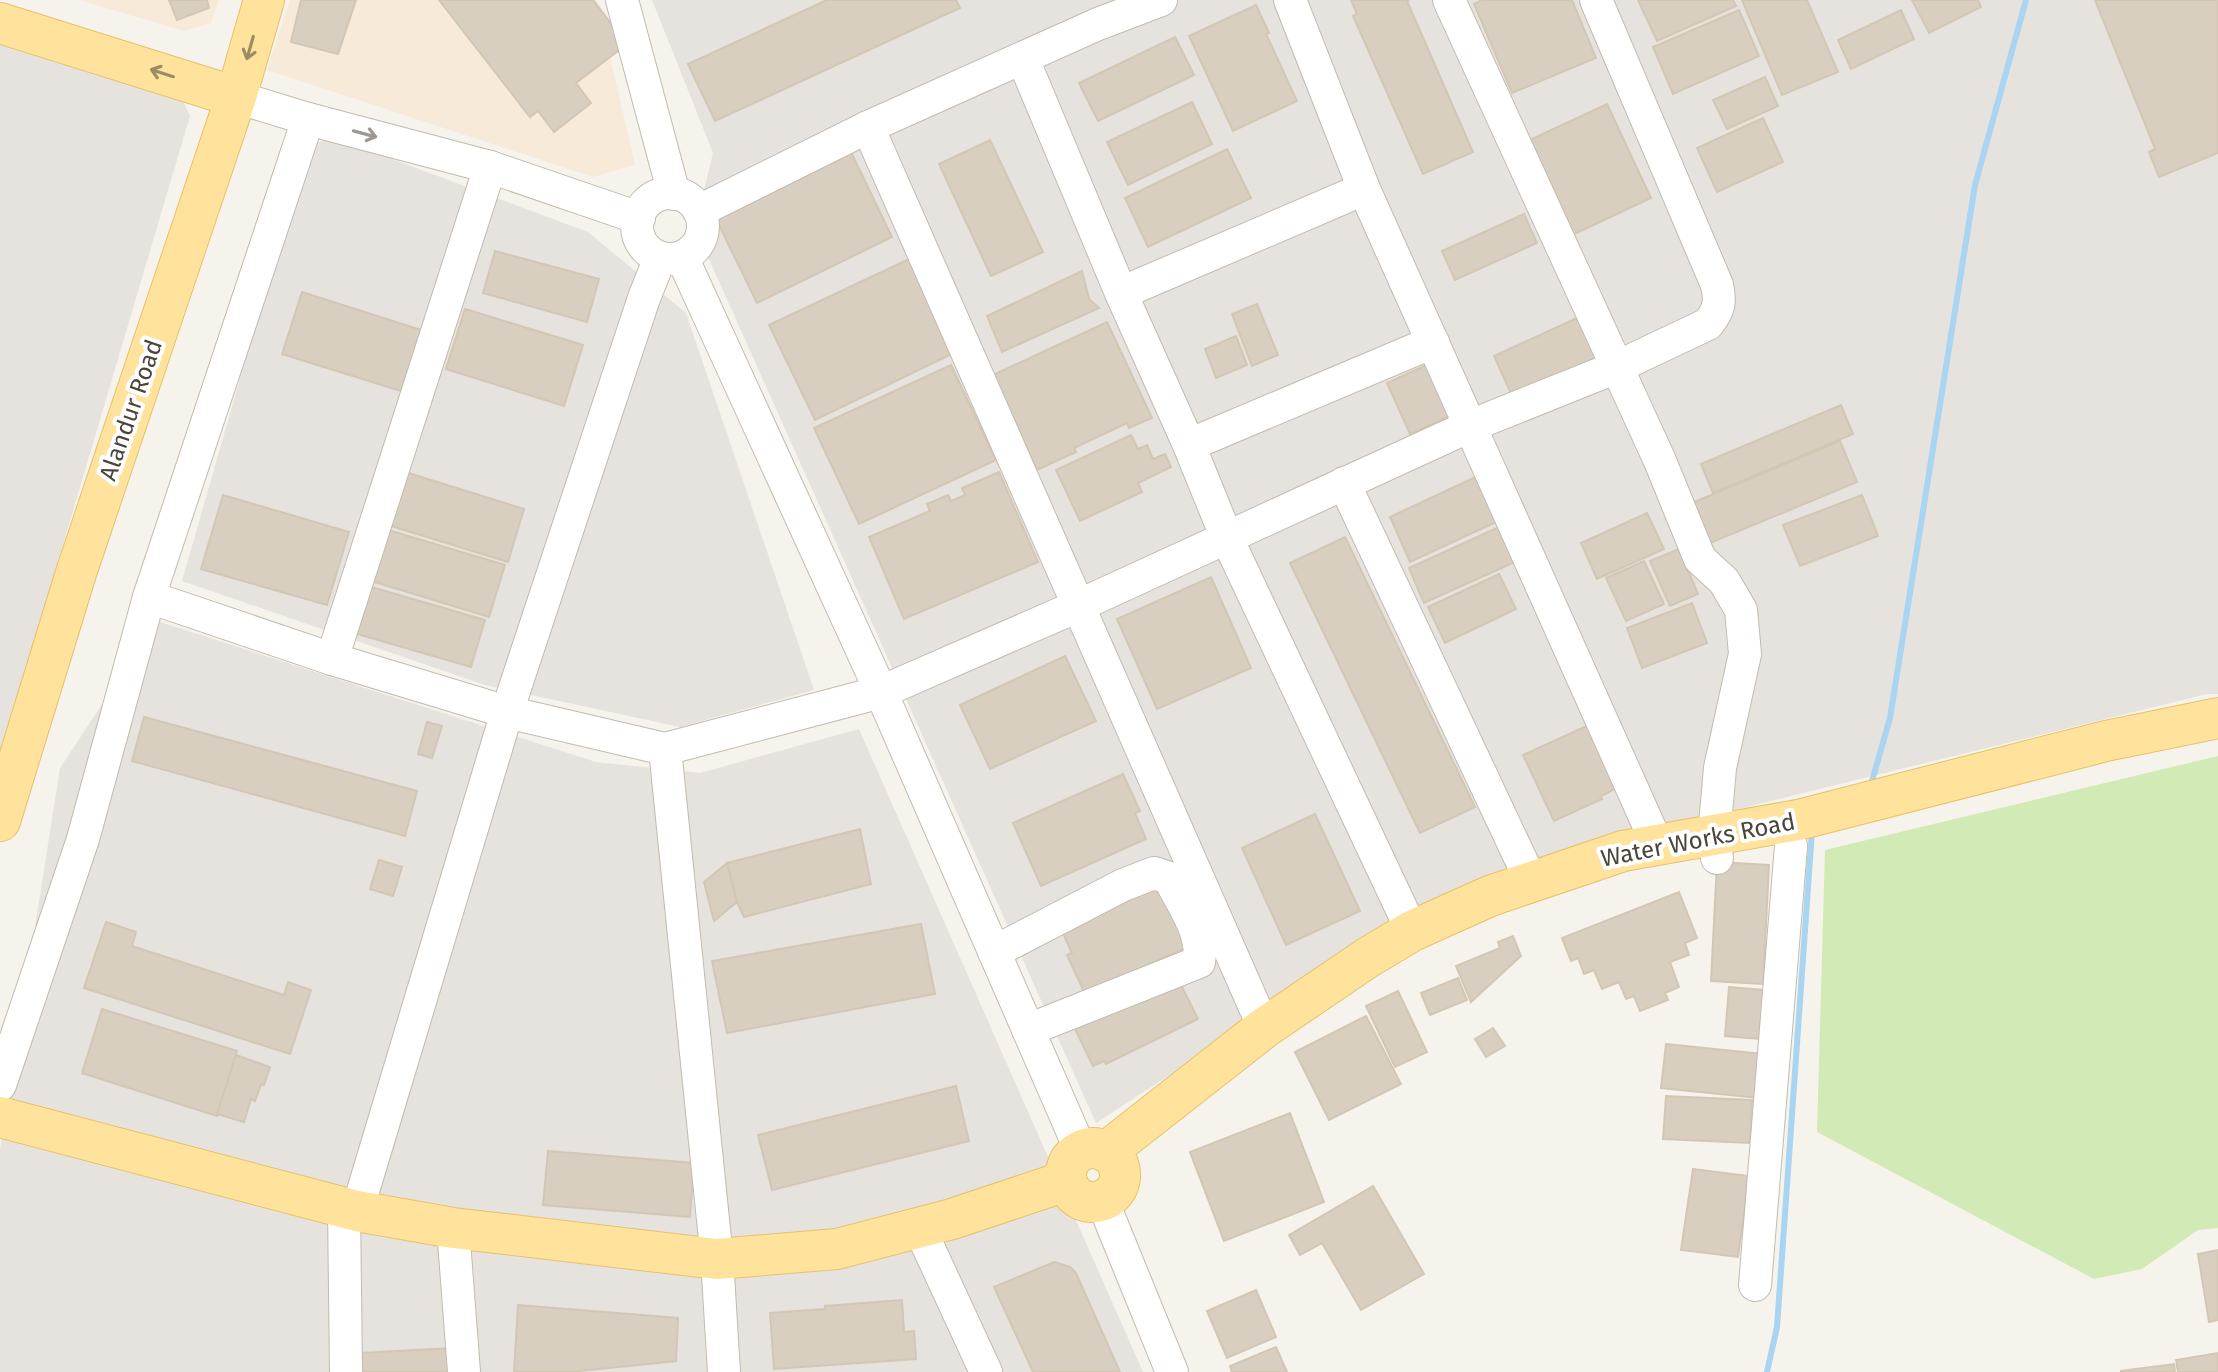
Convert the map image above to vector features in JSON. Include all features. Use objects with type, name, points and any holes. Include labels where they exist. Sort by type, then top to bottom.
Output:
[{"type":"main road","name":"Alandur Road","points":[[0,821],[76,573],[236,97],[264,0]]},
{"type":"main road","points":[[0,23],[236,97]]},
{"type":"main road","name":"Water Works Road","points":[[1809,832],[2106,741],[2218,718]]},
{"type":"main road","name":"Water Works Road","points":[[1095,1171],[1264,1028],[1373,969],[1493,921],[1661,868],[1716,847],[1809,832],[2218,739]]},
{"type":"main road","name":"Water Works Road","points":[[1095,1171],[1279,1045],[1373,969],[1412,931],[1490,896],[1623,851],[1657,844],[1716,847]]},
{"type":"main road","points":[[0,1117],[351,1209],[453,1228],[717,1259],[837,1249],[952,1219],[1095,1171]]},
{"type":"street","points":[[622,0],[687,202],[702,221],[699,242],[692,251],[671,257],[650,252],[638,234],[639,218],[646,204],[654,198],[664,194],[687,202],[1023,59],[1094,12],[1161,0]]},
{"type":"street","points":[[1290,0],[1364,189],[1657,844]]},
{"type":"street","points":[[1449,0],[1660,461],[1700,559],[1724,581],[1741,610],[1745,654],[1720,768],[1716,847]]},
{"type":"street","points":[[149,597],[332,659],[507,712],[665,749],[881,692],[1080,605],[1470,426],[1617,367],[1708,324],[1718,311],[1720,298],[1711,271],[1596,0]]},
{"type":"street","points":[[1023,59],[1226,536],[1412,931]]},
{"type":"street","points":[[236,97],[490,167],[639,218]]},
{"type":"street","points":[[0,1085],[83,839],[149,597],[308,119]]},
{"type":"street","points":[[868,127],[1264,1028]]},
{"type":"street","points":[[332,659],[490,167]]},
{"type":"street","points":[[1121,293],[1364,189]]},
{"type":"street","points":[[671,257],[881,692],[1028,1030],[1095,1171],[1172,1372]]},
{"type":"street","points":[[346,1372],[351,1209],[507,712],[644,298],[671,257]]},
{"type":"street","points":[[1189,445],[1433,342]]},
{"type":"street","points":[[1344,483],[1531,881]]},
{"type":"street","points":[[665,749],[717,1259],[724,1372]]},
{"type":"street","points":[[1755,1285],[1809,832]]},
{"type":"street","points":[[994,952],[1123,885],[1154,873],[1169,878],[1197,933],[1201,949],[1199,962],[1028,1030]]},
{"type":"street","points":[[919,1227],[986,1372]]},
{"type":"street","points":[[453,1228],[464,1372]]},
{"type":"shaded area","points":[[79,0],[219,0],[211,23],[184,31]]},
{"type":"shaded area","points":[[290,0],[597,0],[635,165],[593,177],[267,70]]},
{"type":"shaded area","points":[[652,0],[2218,0],[2218,694],[2207,694],[1546,856],[1425,909],[1096,1123],[695,228],[713,153]]},
{"type":"shaded area","points":[[0,37],[177,88],[190,116],[0,757]]},
{"type":"shaded area","points":[[336,138],[588,232],[686,313],[814,690],[680,727],[485,685],[182,581],[307,145]]},
{"type":"shaded area","points":[[157,621],[596,762],[700,773],[859,729],[1143,1372],[0,1372],[0,1150],[60,768]]},
{"type":"green space","points":[[2218,756],[2218,1228],[2198,1230],[2142,1269],[2094,1279],[1817,1132],[1825,850]]},
{"type":"building","points":[[169,0],[207,0],[209,8],[177,20]]},
{"type":"building","points":[[301,0],[356,0],[338,54],[291,42]]},
{"type":"building","points":[[439,0],[593,0],[627,44],[576,83],[591,103],[554,132],[538,111],[530,117]]},
{"type":"building","points":[[827,0],[956,0],[960,8],[715,121],[688,64]]},
{"type":"building","points":[[1351,0],[1409,0],[1473,152],[1423,174],[1353,16],[1357,14]]},
{"type":"building","points":[[1482,0],[1572,0],[1596,58],[1512,93],[1474,4]]},
{"type":"building","points":[[1638,0],[1733,0],[1736,6],[1657,41]]},
{"type":"building","points":[[1742,0],[1807,0],[1838,72],[1782,95]]},
{"type":"building","points":[[1912,0],[1978,0],[1981,7],[1929,33]]},
{"type":"building","points":[[2095,0],[2218,0],[2218,153],[2159,177],[2149,152],[2155,149]]},
{"type":"building","points":[[1256,5],[1297,101],[1233,131],[1189,36]]},
{"type":"building","points":[[1739,10],[1759,56],[1673,94],[1653,47]]},
{"type":"building","points":[[1901,10],[1914,39],[1851,69],[1838,40]]},
{"type":"building","points":[[1175,37],[1194,75],[1098,121],[1079,83]]},
{"type":"building","points":[[1765,77],[1778,106],[1727,129],[1713,100]]},
{"type":"building","points":[[1192,102],[1212,144],[1128,185],[1107,142]]},
{"type":"building","points":[[1607,104],[1651,198],[1564,239],[1519,145]]},
{"type":"building","points":[[1763,118],[1783,162],[1717,192],[1697,148]]},
{"type":"building","points":[[990,140],[1043,252],[991,276],[939,164]]},
{"type":"building","points":[[1227,149],[1251,198],[1148,247],[1125,198]]},
{"type":"building","points":[[850,150],[892,237],[757,303],[714,215]]},
{"type":"building","points":[[1524,214],[1537,243],[1455,280],[1442,251]]},
{"type":"building","points":[[495,251],[599,279],[587,322],[483,293]]},
{"type":"building","points":[[911,258],[956,352],[815,420],[769,325]]},
{"type":"building","points":[[1082,271],[1089,299],[1099,308],[1002,352],[987,316]]},
{"type":"building","points":[[302,292],[421,330],[401,391],[282,354]]},
{"type":"building","points":[[1257,304],[1278,355],[1252,366],[1232,314]]},
{"type":"building","points":[[465,309],[583,345],[564,406],[446,369]]},
{"type":"building","points":[[1579,317],[1599,361],[1514,400],[1494,356]]},
{"type":"building","points":[[1107,322],[1152,418],[1129,428],[1127,423],[1037,470],[993,375]]},
{"type":"building","points":[[1236,336],[1247,365],[1216,378],[1205,349]]},
{"type":"building","points":[[1431,363],[1454,414],[1410,434],[1387,383]]},
{"type":"building","points":[[951,365],[996,460],[859,524],[814,428]]},
{"type":"building","points":[[1841,405],[1853,434],[1713,493],[1701,464]]},
{"type":"building","points":[[1131,435],[1138,449],[1147,445],[1153,459],[1165,454],[1171,467],[1138,483],[1142,492],[1080,521],[1056,470]]},
{"type":"building","points":[[1840,441],[1857,482],[1703,546],[1687,505]]},
{"type":"building","points":[[402,471],[524,509],[508,562],[385,524]]},
{"type":"building","points":[[999,472],[1038,562],[904,619],[869,537],[930,511],[927,504],[948,495],[951,501],[965,495],[962,488]]},
{"type":"building","points":[[1486,472],[1507,517],[1410,562],[1390,517]]},
{"type":"building","points":[[223,495],[349,532],[327,605],[201,569]]},
{"type":"building","points":[[1862,495],[1878,536],[1800,566],[1783,525]]},
{"type":"building","points":[[1647,513],[1664,549],[1597,579],[1581,543]]},
{"type":"building","points":[[1499,527],[1515,562],[1424,603],[1409,568]]},
{"type":"building","points":[[381,528],[505,565],[489,617],[365,579]]},
{"type":"building","points":[[1345,537],[1475,807],[1420,833],[1290,563]]},
{"type":"building","points":[[1679,549],[1698,594],[1670,606],[1650,561]]},
{"type":"building","points":[[1644,561],[1664,604],[1626,621],[1606,578]]},
{"type":"building","points":[[1499,574],[1516,609],[1445,643],[1428,607]]},
{"type":"building","points":[[1211,577],[1251,668],[1157,709],[1117,619]]},
{"type":"building","points":[[361,584],[485,620],[471,667],[347,631]]},
{"type":"building","points":[[1692,603],[1707,643],[1642,668],[1627,628]]},
{"type":"building","points":[[1065,656],[1096,721],[990,769],[960,705]]},
{"type":"building","points":[[144,717],[417,791],[405,836],[132,761]]},
{"type":"building","points":[[427,722],[442,726],[432,758],[418,754]]},
{"type":"building","points":[[1595,722],[1617,788],[1601,796],[1602,799],[1554,821],[1523,755]]},
{"type":"building","points":[[1123,774],[1140,811],[1135,813],[1146,839],[1041,886],[1013,823]]},
{"type":"building","points":[[1315,814],[1360,911],[1286,945],[1242,848]]},
{"type":"building","points":[[860,829],[871,884],[744,917],[727,863]]},
{"type":"building","points":[[379,860],[402,867],[393,896],[370,889]]},
{"type":"building","points":[[1717,862],[1769,865],[1763,984],[1711,981]]},
{"type":"building","points":[[727,863],[737,902],[714,921],[704,882]]},
{"type":"building","points":[[1164,884],[1189,946],[1085,994],[1067,955],[1072,953],[1062,931]]},
{"type":"building","points":[[1679,892],[1697,938],[1685,943],[1689,955],[1670,962],[1679,987],[1665,993],[1668,1000],[1640,1011],[1634,996],[1626,999],[1619,982],[1602,989],[1594,970],[1584,974],[1578,958],[1571,961],[1562,938]]},
{"type":"building","points":[[106,922],[136,932],[132,946],[284,995],[288,982],[311,990],[290,1054],[84,988]]},
{"type":"building","points":[[921,924],[935,994],[727,1033],[712,961]]},
{"type":"building","points":[[1513,936],[1521,956],[1471,1002],[1456,966],[1500,948],[1498,942]]},
{"type":"building","points":[[1458,978],[1467,1000],[1430,1015],[1421,993]]},
{"type":"building","points":[[1178,979],[1198,1019],[1106,1064],[1104,1061],[1093,1066],[1075,1029]]},
{"type":"building","points":[[1729,987],[1764,990],[1760,1039],[1725,1036]]},
{"type":"building","points":[[1398,991],[1427,1052],[1395,1067],[1366,1006]]},
{"type":"building","points":[[102,1009],[237,1051],[217,1116],[82,1073]]},
{"type":"building","points":[[1366,1016],[1401,1084],[1329,1120],[1295,1052]]},
{"type":"building","points":[[1493,1028],[1505,1046],[1486,1057],[1475,1039]]},
{"type":"building","points":[[1666,1044],[1762,1054],[1758,1098],[1661,1088]]},
{"type":"building","points":[[236,1055],[270,1067],[255,1101],[251,1099],[244,1122],[217,1114]]},
{"type":"building","points":[[956,1086],[969,1141],[772,1190],[758,1135]]},
{"type":"building","points":[[1666,1096],[1752,1100],[1750,1143],[1663,1139]]},
{"type":"building","points":[[1290,1113],[1324,1202],[1224,1241],[1190,1152]]},
{"type":"building","points":[[548,1151],[694,1163],[690,1217],[543,1205]]},
{"type":"building","points":[[1693,1169],[1749,1176],[1738,1257],[1681,1250]]},
{"type":"building","points":[[1373,1186],[1424,1274],[1361,1310],[1322,1243],[1300,1255],[1289,1235]]},
{"type":"building","points":[[2218,1250],[2218,1320],[2209,1322],[2198,1254]]},
{"type":"building","points":[[1054,1262],[1070,1267],[1076,1273],[1120,1372],[1033,1372],[994,1287]]},
{"type":"building","points":[[1256,1290],[1276,1337],[1227,1358],[1207,1311]]},
{"type":"building","points":[[902,1300],[904,1332],[914,1331],[916,1359],[774,1369],[770,1313]]},
{"type":"building","points":[[518,1305],[678,1318],[676,1361],[570,1372],[514,1372]]},
{"type":"building","points":[[1276,1347],[1287,1372],[1232,1372],[1230,1366]]},
{"type":"building","points":[[453,1348],[454,1372],[360,1372],[360,1353]]},
{"type":"building","points":[[2218,1353],[2218,1372],[2178,1372],[2176,1360]]},
{"type":"building","points":[[2174,1364],[2175,1372],[2121,1372],[2121,1371]]},
{"type":"waterway","points":[[1870,788],[1890,718],[1975,185],[2026,0]]},
{"type":"waterway","points":[[1767,1372],[1777,1327],[1812,831]]}]
